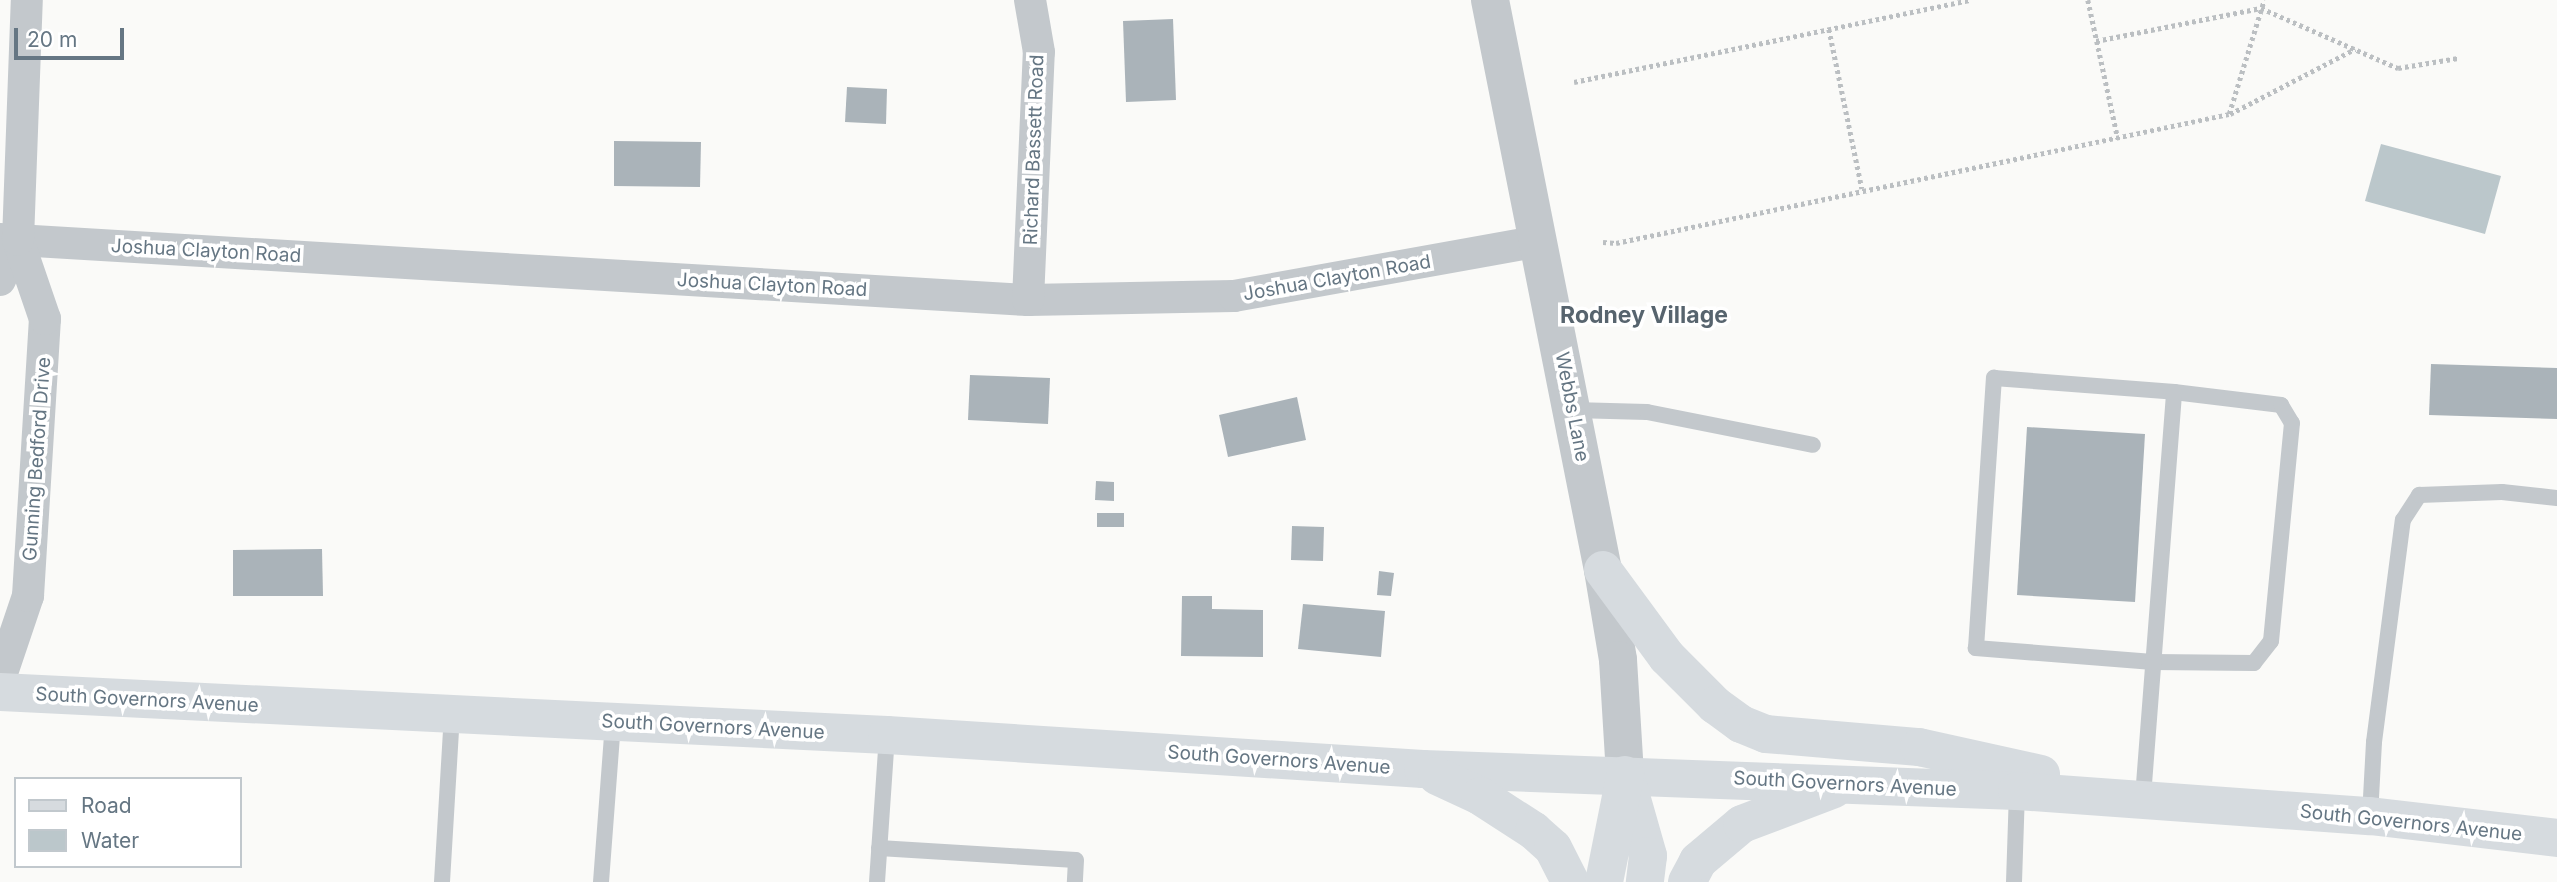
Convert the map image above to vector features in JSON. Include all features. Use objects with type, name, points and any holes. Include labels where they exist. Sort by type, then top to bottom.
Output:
[{"type":"main road","points":[[1602,570],[1667,657],[1715,705],[1741,723],[1766,734],[1919,747],[2160,800]]},
{"type":"main road","name":"South Governors Avenue","points":[[0,692],[887,735],[1423,769],[2017,791],[2370,816],[2557,838]]},
{"type":"main road","points":[[1423,769],[1480,796],[1534,831],[1553,848],[1570,882]]},
{"type":"main road","name":"Webbs Lane","points":[[1604,882],[1625,775]]},
{"type":"main road","name":"Webbs Lane","points":[[1625,775],[1648,856],[1645,882]]},
{"type":"main road","points":[[1686,882],[1698,862],[1742,824],[1847,784]]},
{"type":"street","name":"Gunning Bedford Drive","points":[[0,280],[9,239],[27,0]]},
{"type":"street","name":"Richard Bassett Road","points":[[1028,300],[1039,52],[1030,0]]},
{"type":"street","name":"Webbs Lane","points":[[1490,0],[1573,410],[1618,660],[1625,775]]},
{"type":"street","name":"Gunning Bedford Drive","points":[[0,679],[28,596],[45,319],[9,239]]},
{"type":"street","name":"Joshua Clayton Road","points":[[9,239],[1028,300],[1234,296],[1540,241]]},
{"type":"lane","points":[[1994,377],[2174,392],[2281,405],[2292,423],[2271,641],[2253,663],[2153,662],[1976,648],[1994,377]]},
{"type":"lane","points":[[2160,800],[2153,662],[2174,392]]},
{"type":"lane","points":[[1573,410],[1647,412],[1813,444]]},
{"type":"lane","points":[[2370,816],[2378,703],[2403,520],[2419,495],[2502,492],[2557,498]]},
{"type":"lane","points":[[442,882],[452,715]]},
{"type":"lane","points":[[601,882],[612,723]]},
{"type":"lane","points":[[877,882],[887,735]]},
{"type":"lane","points":[[2014,882],[2017,791]]},
{"type":"lane","points":[[879,848],[1076,860],[1075,882]]},
{"type":"path","points":[[1574,82],[1971,0]]},
{"type":"path","points":[[2088,0],[2118,139]]},
{"type":"path","points":[[2229,114],[2264,0]]},
{"type":"path","points":[[2096,41],[2261,8],[2398,68],[2458,58]]},
{"type":"path","points":[[1829,29],[1862,189]]},
{"type":"path","points":[[1603,242],[1616,243],[1862,189],[2118,139],[2229,114],[2355,49]]},
{"type":"water","points":[[2381,144],[2501,176],[2485,234],[2365,201]]},
{"type":"building","points":[[1173,19],[1176,100],[1126,102],[1123,21]]},
{"type":"building","points":[[847,87],[887,89],[886,124],[845,122]]},
{"type":"building","points":[[614,141],[701,142],[700,187],[614,186]]},
{"type":"building","points":[[2431,364],[2557,368],[2557,419],[2429,415]]},
{"type":"building","points":[[970,375],[1050,378],[1048,424],[968,420]]},
{"type":"building","points":[[1297,397],[1306,440],[1228,457],[1219,415]]},
{"type":"building","points":[[2027,427],[2145,434],[2135,602],[2017,595]]},
{"type":"building","points":[[1096,481],[1114,482],[1114,501],[1095,500]]},
{"type":"building","points":[[1097,513],[1124,513],[1124,527],[1097,527]]},
{"type":"building","points":[[1292,526],[1324,527],[1323,561],[1291,560]]},
{"type":"building","points":[[322,549],[323,596],[233,596],[233,550]]},
{"type":"building","points":[[1379,571],[1394,573],[1391,596],[1377,595]]},
{"type":"building","points":[[1182,596],[1212,596],[1212,609],[1263,610],[1263,657],[1181,656]]},
{"type":"building","points":[[1303,604],[1385,611],[1381,657],[1298,649]]},
{"type":"district","name":"Rodney Village","points":[[1644,315]]}]
